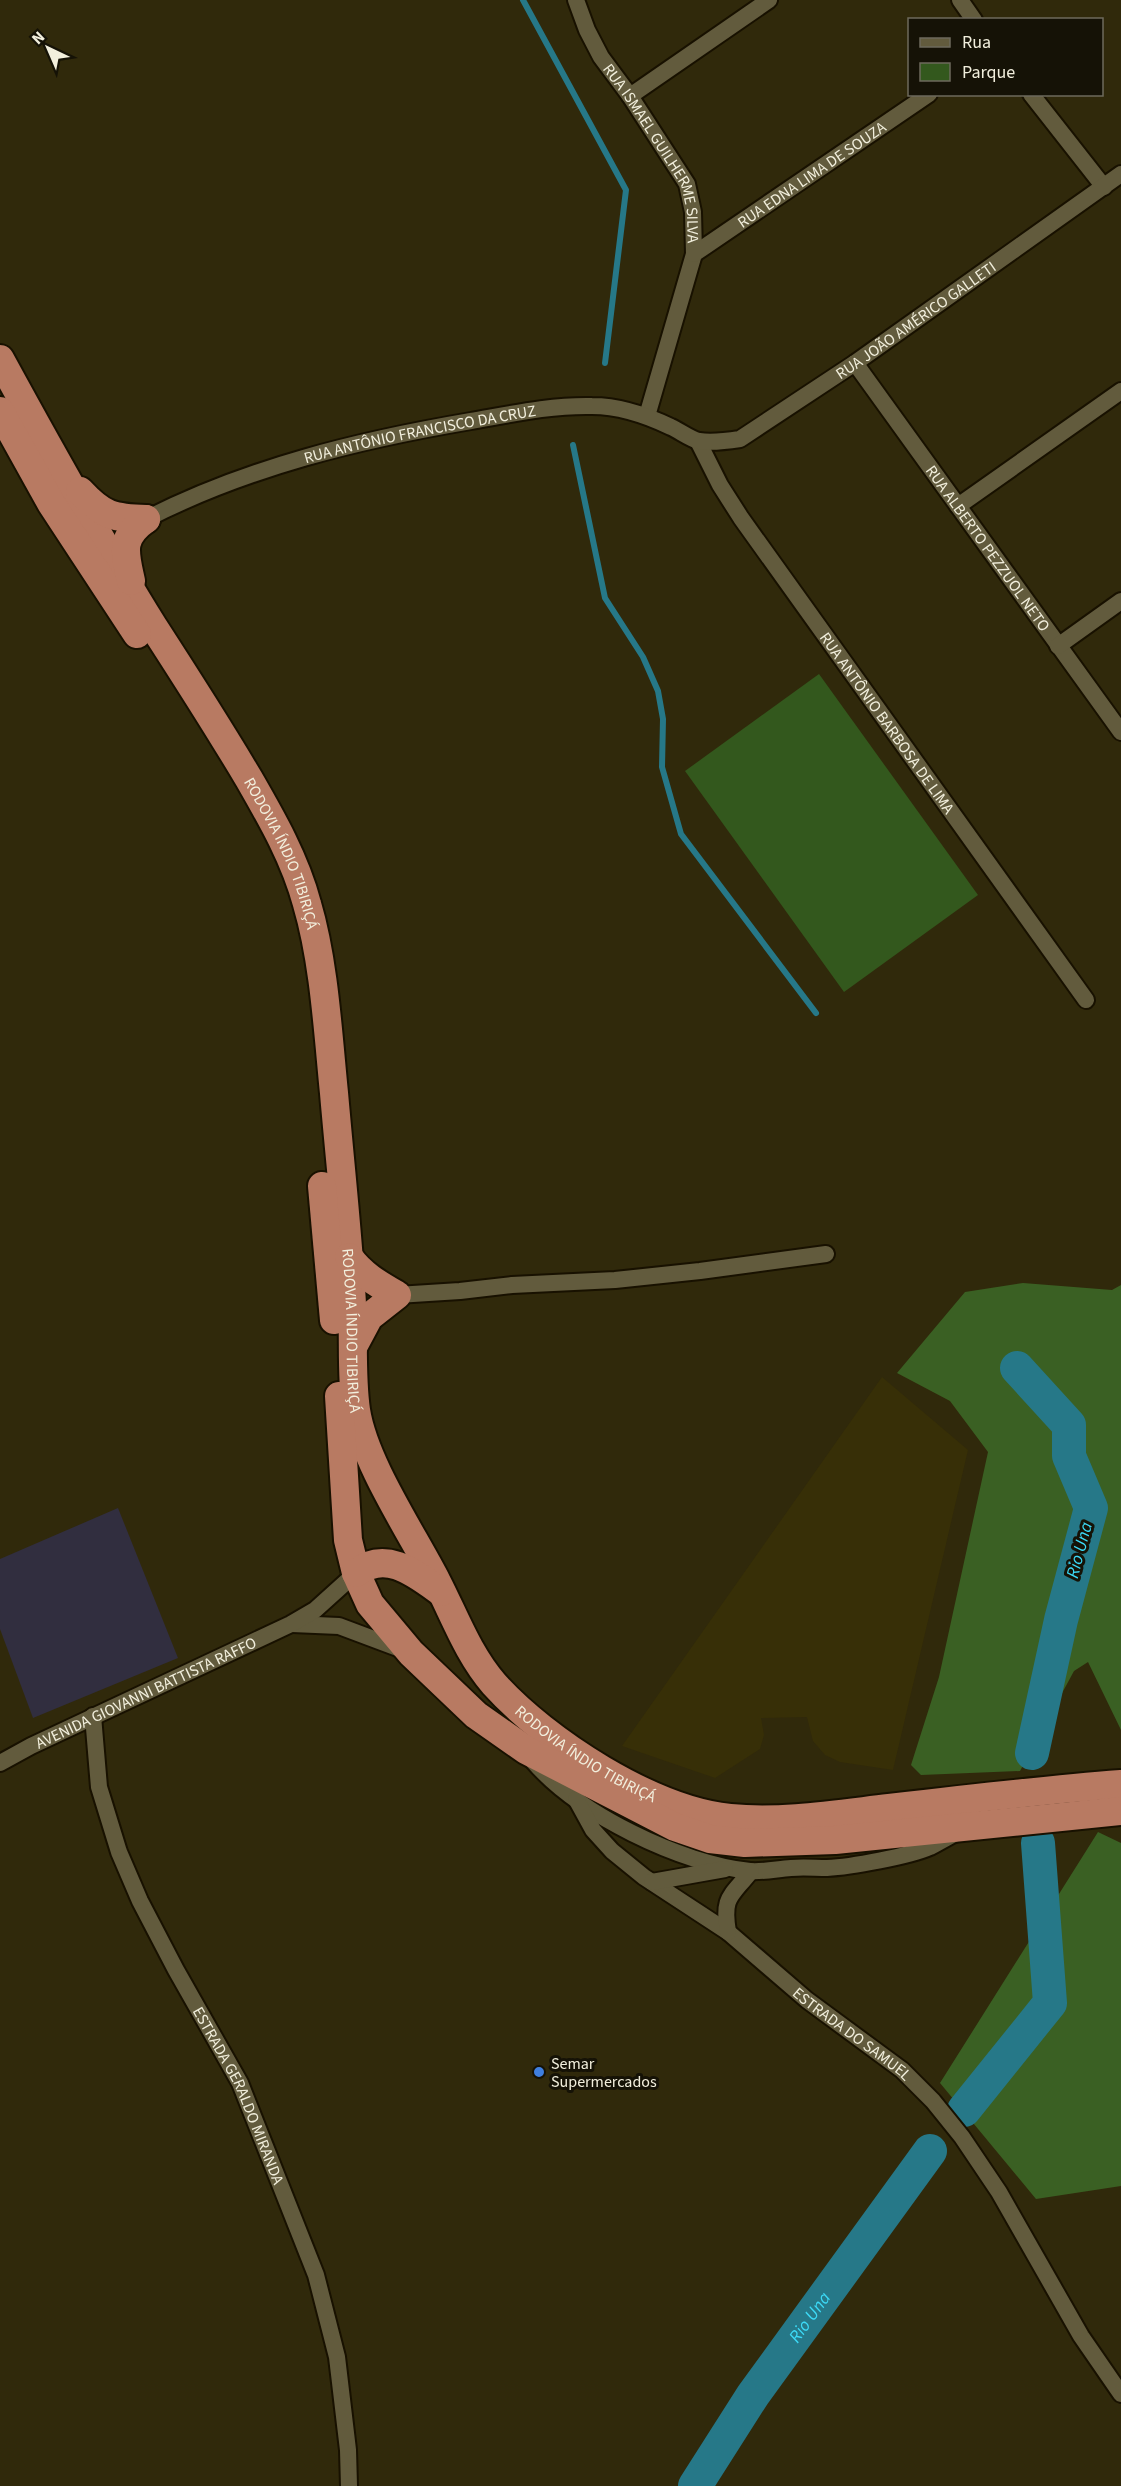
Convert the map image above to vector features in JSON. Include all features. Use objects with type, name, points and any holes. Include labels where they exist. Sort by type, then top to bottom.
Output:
[{"type":"highway","name":"RODOVIA ÍNDIO TIBIRIÇÁ","points":[[0,359],[59,469],[150,621],[216,723],[263,804],[289,854],[308,904],[317,952],[330,1056],[349,1257],[356,1412],[363,1438],[443,1593],[464,1641],[487,1674],[531,1719],[584,1757],[624,1782],[670,1803],[706,1814],[748,1819],[812,1817],[1002,1794],[1121,1784]]},
{"type":"highway","name":"RODOVIA ÍNDIO TIBIRIÇÁ","points":[[0,411],[51,503],[190,717],[260,831],[280,877],[296,928],[307,1014],[333,1313],[348,1540],[356,1573],[370,1604],[411,1653],[476,1714],[519,1745],[646,1813],[675,1827],[710,1839],[775,1843],[835,1840],[1121,1811]]},
{"type":"highway","points":[[59,469],[95,507],[106,514],[120,518],[146,519]]},
{"type":"highway","points":[[146,519],[129,535],[126,558],[131,582],[150,621]]},
{"type":"highway","points":[[349,1257],[371,1280],[398,1295],[369,1317],[353,1347]]},
{"type":"highway","points":[[356,1573],[373,1564],[396,1564],[411,1571],[443,1593]]},
{"type":"street","name":"RUA ISMAEL GUILHERME SILVA","points":[[576,0],[587,30],[601,57],[630,96],[687,184],[693,212],[694,254],[646,416]]},
{"type":"street","points":[[630,96],[769,0]]},
{"type":"street","points":[[960,0],[973,18]]},
{"type":"street","name":"RUA EDNA LIMA DE SOUZA","points":[[694,254],[926,96]]},
{"type":"street","points":[[1033,96],[1104,187]]},
{"type":"street","name":"RUA JOÃO AMÉRICO GALLETI","points":[[698,441],[721,442],[740,439],[855,363],[1121,174]]},
{"type":"street","name":"RUA ALBERTO PEZZUOL NETO","points":[[855,363],[1121,732]]},
{"type":"street","points":[[958,506],[1121,391]]},
{"type":"street","name":"RUA ANTÔNIO FRANCISCO DA CRUZ","points":[[146,519],[230,482],[293,461],[412,431],[541,409],[593,406],[623,410],[646,416],[698,441]]},
{"type":"street","name":"RUA ANTÔNIO BARBOSA DE LIMA","points":[[698,441],[720,485],[741,518],[1086,1000]]},
{"type":"street","points":[[1058,646],[1121,601]]},
{"type":"street","points":[[398,1295],[512,1285],[615,1280],[826,1254]]},
{"type":"street","name":"AVENIDA GIOVANNI BATTISTA RAFFO","points":[[0,1763],[93,1716],[291,1624],[315,1611],[356,1573]]},
{"type":"street","name":"AVENIDA GIOVANNI BATTISTA RAFFO","points":[[291,1624],[339,1626],[411,1653]]},
{"type":"street","name":"ESTRADA GERALDO MIRANDA","points":[[93,1716],[99,1787],[119,1852],[140,1900],[171,1960],[240,2082],[316,2275],[337,2356],[348,2450],[349,2486]]},
{"type":"street","points":[[519,1745],[544,1774],[576,1799],[623,1828],[670,1850],[733,1868],[751,1871],[829,1868],[898,1856],[928,1848],[968,1826]]},
{"type":"street","name":"ESTRADA DO SAMUEL","points":[[576,1799],[599,1837],[612,1851],[652,1882],[728,1932],[807,2000],[902,2070],[933,2101],[962,2136],[999,2192],[1081,2336],[1121,2394]]},
{"type":"street","points":[[652,1882],[733,1868]]},
{"type":"street","points":[[728,1932],[725,1912],[727,1900],[751,1871]]},
{"type":"shaded area","points":[[882,1377],[968,1450],[893,1770],[840,1762],[825,1755],[813,1741],[807,1717],[761,1718],[764,1735],[760,1749],[715,1778],[622,1746]]},
{"type":"shaded area","points":[[118,1508],[178,1658],[33,1718],[0,1629],[0,1559]]},
{"type":"green space","points":[[819,674],[978,895],[844,992],[685,771]]},
{"type":"green space","points":[[1023,1283],[1112,1290],[1121,1285],[1121,1730],[1088,1662],[1074,1671],[1020,1771],[921,1775],[911,1765],[939,1677],[988,1452],[950,1401],[897,1373],[965,1292]]},
{"type":"green space","points":[[1098,1832],[1121,1843],[1121,2186],[1036,2199],[940,2083]]},
{"type":"waterway","points":[[523,0],[626,190],[605,363]]},
{"type":"waterway","points":[[573,445],[605,598],[643,657],[658,691],[663,719],[662,767],[681,834],[816,1013]]},
{"type":"waterway","name":"Rio Una","points":[[1017,1368],[1069,1425],[1069,1456],[1091,1508],[1061,1620],[1032,1753]]},
{"type":"waterway","name":"Rio Una","points":[[964,2110],[1050,2003],[1038,1843]]},
{"type":"waterway","name":"Rio Una","points":[[695,2486],[753,2395],[930,2151]]},
{"type":"place","name":"Semar Supermercados","points":[[539,2072]]}]
